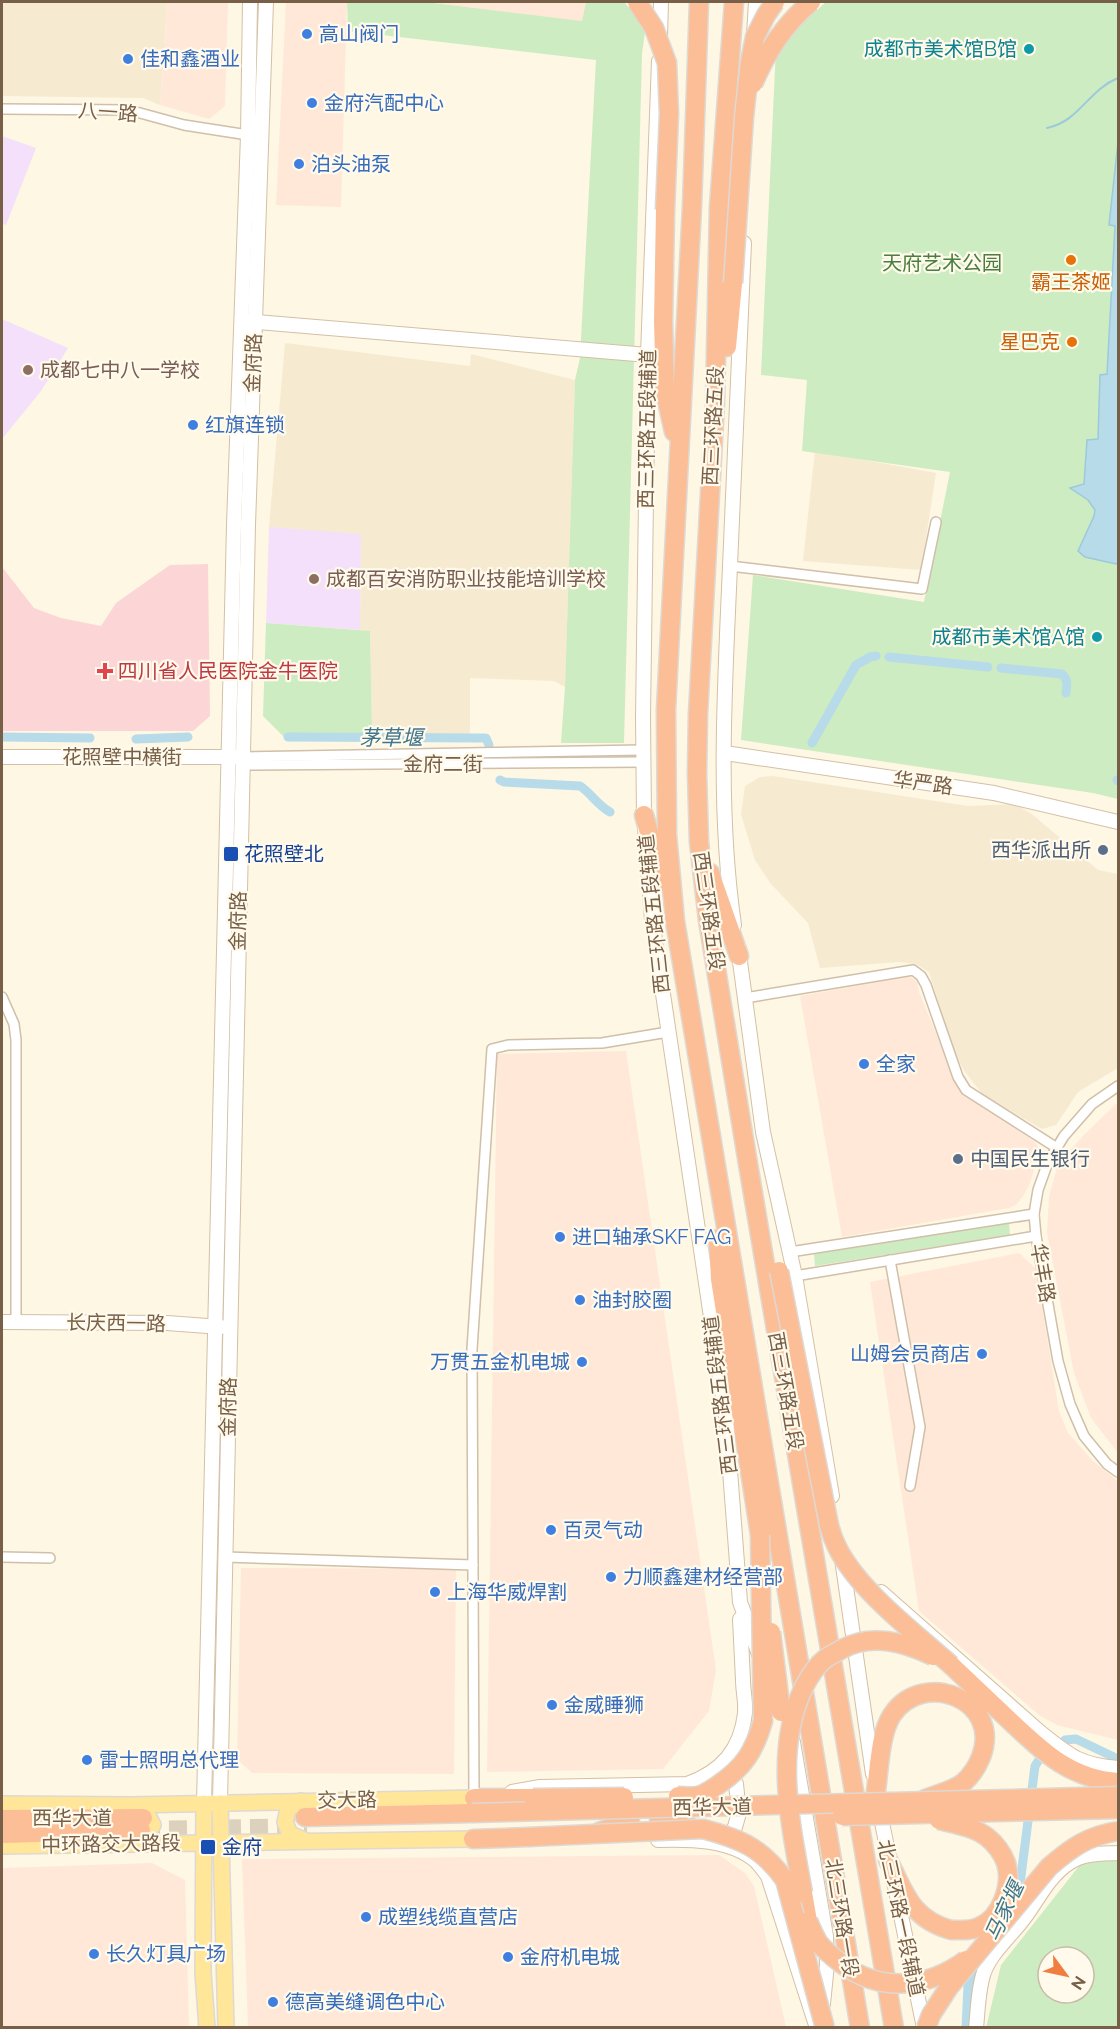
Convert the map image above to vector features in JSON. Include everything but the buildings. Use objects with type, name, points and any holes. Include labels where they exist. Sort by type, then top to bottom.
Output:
[{"type":"highway","points":[[637,2],[654,28],[668,63],[669,114],[663,321],[665,392],[679,458]]},
{"type":"highway","name":"西三环路五段","points":[[699,2],[692,206],[666,710],[667,835],[675,921],[823,1809]]},
{"type":"highway","name":"西三环路五段","points":[[735,2],[719,207],[715,402],[698,714],[699,842],[708,920],[857,1810]]},
{"type":"highway","points":[[715,402],[725,368],[734,283],[744,117],[750,62],[755,37],[775,2]]},
{"type":"highway","points":[[744,117],[753,84],[765,56],[780,33],[811,2]]},
{"type":"highway","points":[[644,815],[675,921]]},
{"type":"highway","points":[[699,842],[739,956]]},
{"type":"highway","points":[[747,1158],[787,1273],[829,1526],[837,1548],[854,1574],[870,1591],[1047,1756],[1067,1768],[1088,1776],[1119,1782]]},
{"type":"highway","points":[[715,1159],[720,1279],[760,1534],[787,1765],[790,1819],[808,1921],[837,2028]]},
{"type":"highway","points":[[660,1814],[699,1796],[737,1771],[757,1743],[763,1721],[760,1534]]},
{"type":"highway","points":[[787,1765],[788,1736],[795,1705],[809,1677],[825,1659],[851,1644],[874,1640],[896,1641],[951,1665]]},
{"type":"highway","points":[[876,1791],[884,1736],[891,1716],[903,1703],[917,1695],[932,1692],[950,1694],[964,1700],[975,1710],[982,1723],[985,1738],[982,1754],[976,1769],[964,1782],[917,1808]]},
{"type":"highway","points":[[473,1819],[533,1798],[699,1796]]},
{"type":"highway","name":"西华大道","points":[[917,1808],[1119,1796]]},
{"type":"highway","points":[[592,1797],[631,1815]]},
{"type":"highway","points":[[888,1860],[911,1904],[922,1917],[935,1926],[951,1930],[980,1927],[991,1919],[999,1908],[1006,1894],[1008,1879],[1006,1863],[998,1849],[987,1837],[968,1827],[917,1808]]},
{"type":"highway","name":"西华大道","points":[[304,1821],[917,1808],[1119,1809]]},
{"type":"highway","name":"北三环路一段","points":[[823,1809],[860,2028]]},
{"type":"highway","name":"北三环路一段","points":[[857,1810],[894,2028]]},
{"type":"highway","points":[[660,1814],[723,1834],[759,1851],[772,1862],[785,1880],[824,2028]]},
{"type":"highway","points":[[594,1834],[631,1815]]},
{"type":"highway","name":"西华大道","points":[[2,1818],[138,1824]]},
{"type":"highway","points":[[473,1819],[528,1837],[703,1829]]},
{"type":"highway","name":"西华大道","points":[[2,1834],[138,1824]]},
{"type":"highway","points":[[925,2028],[949,1987],[1049,1867],[1065,1852],[1085,1839],[1119,1831]]},
{"type":"highway","points":[[808,1921],[819,1943],[840,1963],[861,1976],[894,1984],[911,1984],[933,1979],[947,1972],[964,1961],[996,1931]]},
{"type":"main road","name":"金府路","points":[[248,321],[250,2]]},
{"type":"main road","name":"金府路","points":[[213,1842],[220,1803],[230,1328],[235,761],[234,525],[266,2]]},
{"type":"main road","name":"西三环路五段辅道","points":[[661,2],[648,355],[643,756],[644,815],[652,920],[726,1418],[740,1602],[754,1645],[782,1702],[795,1753],[826,1936],[824,2028]]},
{"type":"main road","points":[[756,2],[725,694],[724,799],[729,891],[762,1132],[790,1252],[787,1273],[838,1532],[876,1791]]},
{"type":"main road","points":[[248,321],[648,355]]},
{"type":"main road","name":"华严路","points":[[725,753],[994,793],[1119,822]]},
{"type":"main road","name":"花照壁中横街","points":[[2,757],[235,761]]},
{"type":"main road","name":"金府路","points":[[204,1803],[215,1327],[235,761]]},
{"type":"main road","name":"花照壁中横街","points":[[2,765],[235,761]]},
{"type":"main road","name":"长庆西一路","points":[[2,1322],[168,1323],[230,1328]]},
{"type":"main road","points":[[838,1532],[854,1559],[875,1586],[1041,1732],[1072,1757],[1091,1765],[1119,1768]]},
{"type":"main road","points":[[473,1819],[540,1787],[687,1784],[707,1777],[722,1765],[733,1750],[745,1711],[740,1602]]},
{"type":"main road","points":[[722,1765],[736,1784],[739,1813],[735,1827],[722,1845]]},
{"type":"main road","name":"北三环路一段辅道","points":[[876,1791],[888,1860],[925,2028]]},
{"type":"main road","points":[[204,1803],[213,1842],[226,2028]]},
{"type":"main road","name":"中环路交大路段","points":[[2,1846],[138,1824],[204,1803],[220,1803]]},
{"type":"main road","name":"交大路","points":[[220,1803],[304,1821]]},
{"type":"main road","name":"中环路交大路段","points":[[2,1804],[138,1824],[213,1842]]},
{"type":"main road","points":[[473,1819],[540,1842],[686,1839],[722,1845],[756,1861],[768,1876],[816,2028]]},
{"type":"main road","name":"交大路","points":[[213,1842],[304,1821],[473,1819]]},
{"type":"main road","points":[[207,2028],[203,1972],[213,1842]]},
{"type":"main road","points":[[976,2028],[984,1973],[991,1958],[1026,1916],[1054,1876],[1079,1858],[1094,1854],[1119,1853]]},
{"type":"street","name":"八一路","points":[[2,109],[129,110],[184,124],[248,135]]},
{"type":"street","points":[[730,566],[922,589],[936,522]]},
{"type":"street","name":"金府二街","points":[[235,761],[643,756]]},
{"type":"street","points":[[745,998],[813,988],[905,969],[913,970],[921,976],[926,985],[958,1077],[966,1090],[1057,1148]]},
{"type":"street","points":[[2,997],[14,1024],[16,1040],[16,1322]]},
{"type":"street","points":[[473,1819],[472,1349],[492,1049],[508,1045],[602,1043],[668,1032]]},
{"type":"street","name":"华丰路","points":[[1119,1086],[1092,1104],[1064,1136],[1048,1162],[1038,1190],[1034,1214],[1058,1361],[1070,1404],[1084,1436],[1107,1464],[1119,1472]]},
{"type":"street","points":[[790,1252],[1034,1214]]},
{"type":"street","points":[[787,1273],[890,1260],[1036,1236]]},
{"type":"street","points":[[890,1260],[920,1427],[910,1486]]},
{"type":"street","points":[[2,1557],[51,1558]]},
{"type":"street","points":[[225,1557],[473,1565]]},
{"type":"shaded area","points":[[2,2],[167,2],[160,105],[143,98],[2,96]]},
{"type":"shaded area","points":[[167,2],[228,2],[225,106],[209,119],[160,105]]},
{"type":"shaded area","name":"金府汽配中心","points":[[286,2],[347,2],[341,207],[276,205]]},
{"type":"shaded area","points":[[425,2],[586,2],[582,21]]},
{"type":"shaded area","points":[[2,136],[36,148],[6,225],[2,224]]},
{"type":"shaded area","name":"成都七中八一学校","points":[[2,319],[68,348],[41,391],[2,439]]},
{"type":"shaded area","points":[[285,343],[470,366],[471,354],[575,380],[565,687],[554,681],[470,678],[470,735],[372,733],[370,632],[360,630],[361,535],[269,527]]},
{"type":"shaded area","points":[[815,451],[936,473],[921,570],[803,561]]},
{"type":"shaded area","name":"成都百安消防职业技能培训学校","points":[[269,527],[361,534],[360,630],[266,623]]},
{"type":"shaded area","name":"四川省人民医院金牛医院","points":[[208,564],[210,716],[193,731],[2,731],[2,567],[34,608],[61,618],[101,626],[116,603],[170,565]]},
{"type":"shaded area","points":[[773,776],[968,806],[1016,804],[1033,815],[1098,870],[1118,874],[1118,1068],[1078,1092],[1056,1125],[1042,1129],[984,1096],[965,1072],[954,1052],[929,972],[916,964],[899,962],[820,968],[808,923],[771,884],[755,860],[741,814],[745,786],[760,777]]},
{"type":"shaded area","points":[[909,976],[917,981],[919,992],[959,1090],[1035,1142],[1040,1150],[1030,1183],[1016,1205],[842,1237],[800,996]]},
{"type":"shaded area","name":"万贯五金机电城","points":[[626,1051],[716,1670],[709,1711],[663,1769],[487,1772],[497,1054]]},
{"type":"shaded area","points":[[1118,1102],[1118,1453],[1091,1418],[1074,1373],[1047,1233],[1049,1197],[1058,1164]]},
{"type":"shaded area","points":[[1019,1253],[1036,1269],[1059,1411],[1068,1433],[1093,1461],[1118,1481],[1118,1740],[1057,1725],[1039,1715],[919,1611],[870,1282]]},
{"type":"shaded area","points":[[241,1568],[456,1569],[454,1774],[252,1773],[237,1759]]},
{"type":"shaded area","name":"金府机电城","points":[[719,1855],[745,1873],[754,1886],[786,2027],[248,2027],[242,1859]]},
{"type":"shaded area","name":"长久灯具广场","points":[[152,1863],[185,1880],[189,2027],[2,2027],[2,1868]]},
{"type":"green space","points":[[347,2],[425,2],[582,21],[586,2],[624,2],[646,26],[642,53],[624,743],[561,743],[565,687],[575,380],[580,358],[596,60],[348,31]]},
{"type":"green space","name":"天府艺术公园","points":[[826,2],[1118,2],[1118,799],[1093,793],[741,740],[753,575],[924,602],[950,472],[802,451],[807,380],[761,375],[776,47]]},
{"type":"green space","points":[[266,623],[370,631],[372,733],[288,741],[263,716]]},
{"type":"green space","points":[[1009,1223],[1010,1235],[815,1266],[814,1254]]},
{"type":"green space","points":[[1118,1859],[1118,2027],[986,2028],[1001,1965],[1083,1861]]},
{"type":"water","points":[[1118,142],[1118,563],[1116,564],[1085,557],[1078,551],[1095,510],[1088,500],[1070,488],[1084,484],[1087,440],[1098,439],[1100,375],[1107,374],[1115,226],[1109,225]]},
{"type":"waterway","points":[[1047,128],[1068,119],[1099,90],[1118,78]]},
{"type":"waterway","name":"茅草堰","points":[[812,743],[856,665],[876,656]]},
{"type":"waterway","name":"茅草堰","points":[[889,657],[988,667]]},
{"type":"waterway","name":"茅草堰","points":[[1001,668],[1062,674],[1066,680],[1066,693]]},
{"type":"waterway","name":"茅草堰","points":[[2,737],[90,738]]},
{"type":"waterway","name":"茅草堰","points":[[136,739],[188,737]]},
{"type":"waterway","name":"茅草堰","points":[[288,737],[486,738],[489,745]]},
{"type":"waterway","name":"茅草堰","points":[[500,780],[580,786],[610,812]]},
{"type":"waterway","name":"马家堰","points":[[1065,1740],[1076,1739],[1118,1759]]},
{"type":"waterway","name":"马家堰","points":[[1011,1902],[1020,1884],[1035,1766],[1041,1757]]},
{"type":"waterway","name":"马家堰","points":[[966,2028],[968,1986],[984,1955]]},
{"type":"tunnel","points":[[142,1830],[307,1827]]},
{"type":"place","name":"高山阀门","points":[[307,34]]},
{"type":"place","name":"成都市美术馆B馆","points":[[1029,49]]},
{"type":"place","name":"佳和鑫酒业","points":[[128,59]]},
{"type":"place","name":"金府汽配中心","points":[[312,103]]},
{"type":"place","name":"泊头油泵","points":[[299,164]]},
{"type":"place","name":"霸王茶姬","points":[[1071,260]]},
{"type":"place","name":"星巴克","points":[[1072,342]]},
{"type":"place","name":"成都七中八一学校","points":[[28,370]]},
{"type":"place","name":"红旗连锁","points":[[193,425]]},
{"type":"place","name":"成都百安消防职业技能培训学校","points":[[314,579]]},
{"type":"place","name":"成都市美术馆A馆","points":[[1097,637]]},
{"type":"place","name":"四川省人民医院金牛医院","points":[[105,671]]},
{"type":"place","name":"西华派出所","points":[[1103,850]]},
{"type":"place","name":"花照壁北","points":[[231,854]]},
{"type":"place","name":"全家","points":[[864,1064]]},
{"type":"place","name":"中国民生银行","points":[[958,1159]]},
{"type":"place","name":"进口轴承SKF FAG","points":[[560,1237]]},
{"type":"place","name":"油封胶圈","points":[[580,1300]]},
{"type":"place","name":"山姆会员商店","points":[[982,1354]]},
{"type":"place","name":"万贯五金机电城","points":[[582,1362]]},
{"type":"place","name":"百灵气动","points":[[551,1530]]},
{"type":"place","name":"力顺鑫建材经营部","points":[[611,1577]]},
{"type":"place","name":"上海华威焊割","points":[[435,1592]]},
{"type":"place","name":"金威睡狮","points":[[552,1705]]},
{"type":"place","name":"雷士照明总代理","points":[[87,1760]]},
{"type":"place","name":"金府","points":[[208,1847]]},
{"type":"place","name":"成塑线缆直营店","points":[[366,1917]]},
{"type":"place","name":"长久灯具广场","points":[[94,1954]]},
{"type":"place","name":"金府机电城","points":[[508,1957]]},
{"type":"place","name":"德高美缝调色中心","points":[[273,2002]]}]
